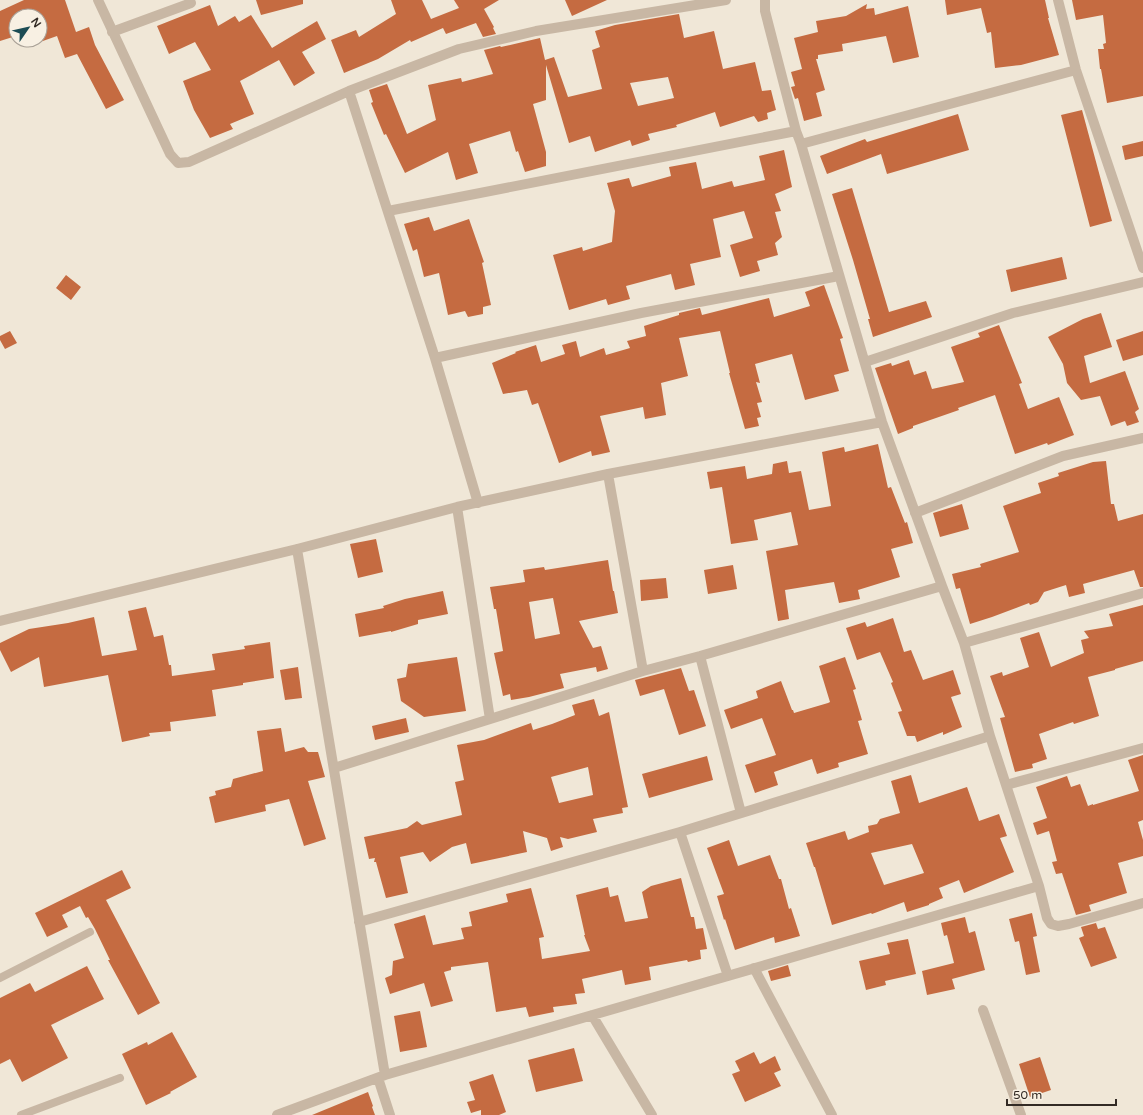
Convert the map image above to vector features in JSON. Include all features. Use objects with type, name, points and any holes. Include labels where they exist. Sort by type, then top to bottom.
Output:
[{"type":"street","points":[[98,0],[170,154],[178,163],[189,162],[349,91],[459,49],[536,31],[726,0]]},
{"type":"street","points":[[765,0],[764,11],[796,131],[882,422],[964,643],[990,736],[1039,886],[1047,918],[1051,924],[1058,926],[1143,903]]},
{"type":"street","points":[[1058,0],[1076,70],[1143,268]]},
{"type":"street","points":[[112,32],[191,4]]},
{"type":"street","points":[[801,144],[1076,70]]},
{"type":"street","points":[[349,91],[435,358],[478,503]]},
{"type":"street","points":[[388,211],[796,131]]},
{"type":"street","points":[[435,358],[641,313],[839,276]]},
{"type":"street","points":[[865,362],[1014,313],[1143,282]]},
{"type":"street","points":[[0,621],[298,549],[457,507],[608,474],[882,422]]},
{"type":"street","points":[[915,513],[1063,456],[1143,438]]},
{"type":"street","points":[[608,474],[643,671]]},
{"type":"street","points":[[457,507],[490,719]]},
{"type":"street","points":[[298,549],[359,922],[381,1076],[390,1115]]},
{"type":"street","points":[[334,768],[643,671],[942,586]]},
{"type":"street","points":[[964,643],[1143,593]]},
{"type":"street","points":[[700,656],[741,813]]},
{"type":"street","points":[[359,922],[680,832],[990,736]]},
{"type":"street","points":[[1006,785],[1143,748]]},
{"type":"street","points":[[680,832],[728,976]]},
{"type":"street","points":[[277,1115],[381,1076],[1039,886]]},
{"type":"street","points":[[754,968],[832,1115]]},
{"type":"street","points":[[983,1010],[1021,1115]]},
{"type":"street","points":[[592,1015],[652,1115]]},
{"type":"lane","points":[[0,978],[90,932]]},
{"type":"lane","points":[[21,1115],[120,1078]]},
{"type":"building","points":[[24,0],[65,0],[76,32],[89,27],[95,45],[124,100],[106,109],[77,54],[65,58],[57,36],[48,39],[48,8],[8,8],[8,38],[0,41],[0,11]]},
{"type":"building","points":[[256,0],[303,0],[303,4],[261,15]]},
{"type":"building","points":[[391,0],[422,0],[431,19],[459,8],[454,0],[499,0],[484,9],[494,27],[493,28],[496,34],[483,37],[476,23],[446,34],[443,28],[411,42],[410,40],[378,59],[344,73],[331,40],[356,30],[359,37],[396,14]]},
{"type":"building","points":[[565,0],[607,0],[572,16]]},
{"type":"building","points":[[945,0],[1045,0],[1048,18],[1059,55],[1021,65],[995,68],[991,32],[987,33],[981,8],[947,15]]},
{"type":"building","points":[[1072,0],[1143,0],[1143,96],[1107,103],[1100,69],[1098,49],[1104,49],[1103,44],[1106,43],[1103,15],[1076,20]]},
{"type":"building","points":[[867,4],[866,9],[874,8],[875,15],[908,6],[919,57],[893,63],[886,36],[842,44],[843,51],[818,55],[818,59],[816,59],[825,90],[816,93],[822,116],[804,121],[798,98],[795,99],[791,87],[795,86],[791,72],[802,69],[794,38],[818,32],[816,21],[846,16]]},
{"type":"building","points":[[210,5],[218,26],[235,16],[239,22],[251,15],[272,48],[317,21],[326,39],[302,52],[315,73],[294,86],[279,60],[240,81],[254,114],[230,124],[233,129],[210,138],[194,110],[183,81],[211,70],[195,42],[169,54],[157,26]]},
{"type":"building","points":[[679,14],[684,38],[714,31],[723,69],[755,62],[762,91],[771,90],[776,110],[767,113],[768,119],[758,122],[754,116],[720,127],[715,112],[676,125],[677,127],[648,134],[650,140],[632,146],[630,140],[595,152],[590,136],[569,143],[546,65],[546,100],[533,104],[546,152],[546,166],[525,172],[518,151],[516,152],[510,131],[469,144],[478,173],[456,180],[448,152],[405,173],[386,134],[384,135],[371,103],[373,102],[369,90],[387,84],[407,134],[436,120],[428,85],[461,78],[462,82],[493,74],[484,50],[540,38],[545,60],[554,57],[568,97],[602,89],[592,50],[600,47],[595,31],[615,25]],"holes":[[[668,77],[674,98],[638,106],[630,83]]]},
{"type":"building","points":[[1082,110],[1112,221],[1090,227],[1061,115]]},
{"type":"building","points":[[958,114],[969,150],[887,174],[881,154],[827,174],[820,156],[865,139],[867,142]]},
{"type":"building","points":[[1143,141],[1143,156],[1125,160],[1122,146]]},
{"type":"building","points":[[784,150],[792,187],[775,194],[781,211],[775,212],[782,237],[775,243],[778,255],[757,261],[760,271],[740,277],[730,245],[753,238],[744,211],[713,219],[721,257],[690,264],[695,285],[675,290],[671,274],[626,286],[630,299],[608,305],[606,299],[569,310],[553,255],[582,247],[583,251],[612,242],[615,211],[607,183],[629,178],[632,187],[671,176],[669,167],[696,162],[702,189],[732,181],[734,187],[765,180],[759,156]]},
{"type":"building","points":[[852,188],[889,312],[926,301],[932,317],[873,337],[868,319],[870,319],[832,194]]},
{"type":"building","points":[[429,217],[434,231],[469,219],[484,262],[482,263],[491,305],[483,307],[483,314],[468,317],[465,311],[448,315],[439,273],[424,277],[417,249],[413,251],[404,224]]},
{"type":"building","points":[[1062,257],[1067,279],[1011,292],[1006,270]]},
{"type":"building","points":[[66,275],[81,287],[71,300],[56,288]]},
{"type":"building","points":[[824,285],[843,338],[840,339],[849,371],[834,375],[839,391],[805,400],[792,354],[755,364],[760,383],[756,382],[762,402],[757,403],[761,417],[757,418],[759,426],[745,429],[729,373],[720,331],[679,338],[688,376],[661,383],[666,415],[645,419],[643,407],[600,416],[610,452],[592,456],[591,451],[559,463],[538,403],[532,405],[527,390],[503,394],[492,363],[516,353],[515,352],[536,345],[541,362],[565,354],[562,345],[576,341],[580,357],[604,348],[606,355],[630,348],[627,341],[646,336],[644,326],[679,315],[679,313],[700,308],[702,315],[769,298],[774,317],[810,306],[805,292]]},
{"type":"building","points":[[1101,313],[1112,347],[1084,356],[1090,383],[1125,371],[1139,409],[1135,412],[1139,422],[1127,426],[1125,421],[1111,426],[1100,396],[1081,400],[1067,383],[1063,364],[1048,337],[1083,319]]},
{"type":"building","points":[[999,325],[1022,383],[1019,384],[1028,409],[1059,397],[1074,435],[1048,445],[1047,443],[1015,454],[995,395],[958,408],[959,410],[913,426],[913,428],[898,434],[875,368],[891,363],[892,366],[909,360],[914,375],[926,371],[932,389],[964,382],[951,347],[980,337],[978,333]]},
{"type":"building","points":[[10,331],[17,343],[5,349],[0,340],[0,336]]},
{"type":"building","points":[[1143,331],[1143,355],[1123,361],[1116,340]]},
{"type":"building","points":[[878,444],[888,488],[891,487],[905,523],[907,522],[913,543],[891,549],[900,577],[858,590],[860,599],[839,603],[834,582],[785,590],[789,619],[778,621],[766,551],[798,545],[791,512],[754,520],[758,540],[731,544],[722,487],[710,489],[707,472],[745,466],[747,479],[772,474],[773,464],[787,461],[789,473],[801,471],[809,510],[831,506],[822,452],[844,447],[845,452]]},
{"type":"building","points":[[1106,461],[1111,504],[1114,504],[1118,521],[1143,514],[1143,587],[1140,587],[1134,570],[1083,584],[1085,593],[1069,597],[1066,585],[1044,592],[1038,602],[1030,605],[1029,603],[970,624],[960,588],[956,589],[952,574],[981,567],[980,564],[1019,552],[1003,506],[1041,493],[1038,483],[1059,476],[1058,473],[1093,462]]},
{"type":"building","points":[[962,504],[969,529],[940,537],[933,513]]},
{"type":"building","points":[[376,539],[383,572],[358,578],[350,544]]},
{"type":"building","points":[[608,560],[618,613],[579,621],[593,648],[601,646],[608,669],[597,672],[596,667],[560,674],[564,688],[511,700],[510,694],[503,696],[494,653],[503,651],[496,609],[494,609],[490,587],[525,582],[523,570],[544,567],[545,570]],"holes":[[[553,598],[560,634],[535,639],[529,602]]]},
{"type":"building","points":[[733,565],[737,589],[708,594],[704,570]]},
{"type":"building","points":[[666,578],[668,598],[641,601],[640,580]]},
{"type":"building","points":[[443,591],[448,614],[418,620],[418,624],[391,632],[359,637],[355,614],[384,608],[383,606],[405,599]]},
{"type":"building","points":[[1143,605],[1143,661],[1088,677],[1099,716],[1074,724],[1073,722],[1039,734],[1047,759],[1032,764],[1033,768],[1015,772],[1000,718],[1005,717],[990,676],[1002,672],[1003,676],[1029,667],[1020,638],[1039,632],[1051,667],[1084,653],[1081,640],[1089,638],[1084,631],[1113,626],[1109,614]]},
{"type":"building","points":[[146,607],[154,637],[163,635],[169,665],[171,665],[172,676],[215,670],[212,654],[245,649],[244,646],[270,642],[274,678],[212,690],[216,716],[170,722],[171,731],[149,733],[150,736],[122,742],[108,675],[44,687],[39,657],[11,672],[0,650],[0,643],[29,629],[94,617],[102,656],[137,650],[128,611]]},
{"type":"building","points":[[893,618],[904,652],[911,650],[923,680],[953,670],[961,694],[951,697],[962,727],[943,735],[943,732],[917,742],[915,736],[907,736],[898,712],[902,711],[891,683],[893,682],[880,652],[857,660],[846,628],[865,622],[867,627]]},
{"type":"building","points":[[457,657],[466,711],[424,717],[401,701],[397,679],[406,677],[408,664]]},
{"type":"building","points":[[845,657],[856,689],[853,690],[862,720],[858,721],[868,754],[838,763],[839,767],[817,774],[812,759],[774,772],[778,785],[755,793],[745,765],[776,755],[762,718],[731,729],[724,710],[758,698],[756,691],[781,681],[794,713],[828,703],[830,702],[819,666]]},
{"type":"building","points":[[298,667],[302,698],[285,700],[280,670]]},
{"type":"building","points":[[681,668],[689,691],[694,690],[706,726],[679,735],[664,689],[640,696],[635,680]]},
{"type":"building","points":[[594,699],[599,716],[609,712],[628,807],[622,808],[623,813],[593,819],[597,832],[568,839],[560,837],[563,847],[551,851],[547,838],[523,831],[527,852],[471,864],[466,843],[452,847],[430,862],[423,852],[400,857],[408,893],[386,898],[376,862],[374,862],[375,858],[369,859],[364,837],[407,828],[417,821],[422,825],[462,815],[455,782],[464,780],[457,745],[484,740],[531,723],[533,730],[552,724],[575,715],[572,705]],"holes":[[[588,767],[593,795],[559,803],[551,777]]]},
{"type":"building","points":[[406,718],[409,732],[375,740],[372,726]]},
{"type":"building","points":[[281,728],[285,752],[304,747],[308,752],[318,752],[325,777],[308,781],[326,839],[304,846],[289,799],[265,805],[266,811],[215,823],[209,797],[216,795],[215,791],[231,787],[233,779],[263,771],[257,731]]},
{"type":"building","points":[[1143,755],[1143,820],[1138,822],[1143,840],[1143,856],[1118,863],[1127,893],[1089,905],[1091,911],[1076,915],[1062,873],[1056,874],[1052,862],[1057,861],[1049,831],[1037,835],[1033,823],[1047,818],[1036,787],[1067,776],[1071,787],[1080,784],[1088,806],[1093,805],[1139,791],[1128,760]]},
{"type":"building","points":[[707,756],[713,780],[649,798],[642,774]]},
{"type":"building","points":[[911,775],[919,803],[967,787],[979,821],[999,814],[1007,836],[1000,838],[1014,872],[964,893],[959,880],[939,888],[943,898],[929,905],[907,912],[904,902],[872,914],[871,913],[832,925],[815,867],[806,843],[845,831],[848,840],[869,832],[868,826],[877,824],[880,819],[900,813],[891,781]],"holes":[[[912,844],[924,873],[884,885],[871,853]]]},
{"type":"building","points":[[729,840],[738,866],[770,855],[779,879],[781,879],[789,909],[791,908],[800,936],[775,943],[774,937],[735,950],[717,896],[724,894],[707,848]]},
{"type":"building","points":[[122,870],[131,888],[106,900],[160,1003],[138,1015],[108,960],[110,960],[95,929],[88,917],[86,918],[80,906],[62,915],[68,927],[47,937],[35,913]]},
{"type":"building","points":[[681,878],[691,917],[694,917],[696,929],[703,928],[707,949],[700,950],[701,959],[649,967],[651,980],[625,985],[622,970],[582,979],[585,993],[575,994],[577,1004],[553,1007],[554,1012],[529,1017],[526,1007],[496,1012],[488,962],[451,967],[451,970],[444,972],[453,1001],[431,1007],[424,983],[390,994],[385,978],[392,975],[393,961],[404,958],[394,924],[425,915],[433,945],[464,939],[461,928],[472,926],[469,912],[508,902],[506,894],[531,888],[544,937],[539,938],[542,959],[590,951],[584,935],[576,895],[608,887],[610,897],[618,895],[625,922],[648,918],[642,892],[651,886]]},
{"type":"building","points":[[1032,913],[1037,936],[1033,937],[1040,972],[1026,975],[1019,941],[1015,942],[1009,919]]},
{"type":"building","points":[[965,917],[969,933],[975,931],[985,970],[952,979],[955,989],[927,995],[922,971],[954,963],[947,935],[944,936],[941,923]]},
{"type":"building","points":[[1096,923],[1098,929],[1105,927],[1117,958],[1091,967],[1079,938],[1084,936],[1081,927]]},
{"type":"building","points":[[908,939],[916,974],[885,981],[886,985],[866,990],[859,961],[890,954],[887,943]]},
{"type":"building","points":[[788,965],[791,976],[771,981],[768,971]]},
{"type":"building","points":[[87,966],[104,999],[51,1025],[68,1058],[22,1082],[10,1059],[0,1064],[0,998],[30,983],[35,992]]},
{"type":"building","points":[[420,1011],[427,1047],[400,1052],[394,1016]]},
{"type":"building","points":[[172,1032],[197,1077],[170,1092],[171,1093],[146,1105],[122,1054],[147,1042],[148,1045]]},
{"type":"building","points":[[574,1048],[583,1081],[536,1092],[528,1060]]},
{"type":"building","points":[[754,1052],[760,1064],[775,1056],[781,1070],[774,1073],[781,1086],[745,1102],[732,1074],[740,1071],[735,1061]]},
{"type":"building","points":[[1040,1057],[1051,1090],[1030,1097],[1019,1064]]},
{"type":"building","points":[[493,1074],[506,1112],[499,1115],[481,1115],[481,1110],[471,1113],[467,1102],[475,1100],[469,1082]]},
{"type":"building","points":[[368,1092],[375,1115],[312,1115]]}]
